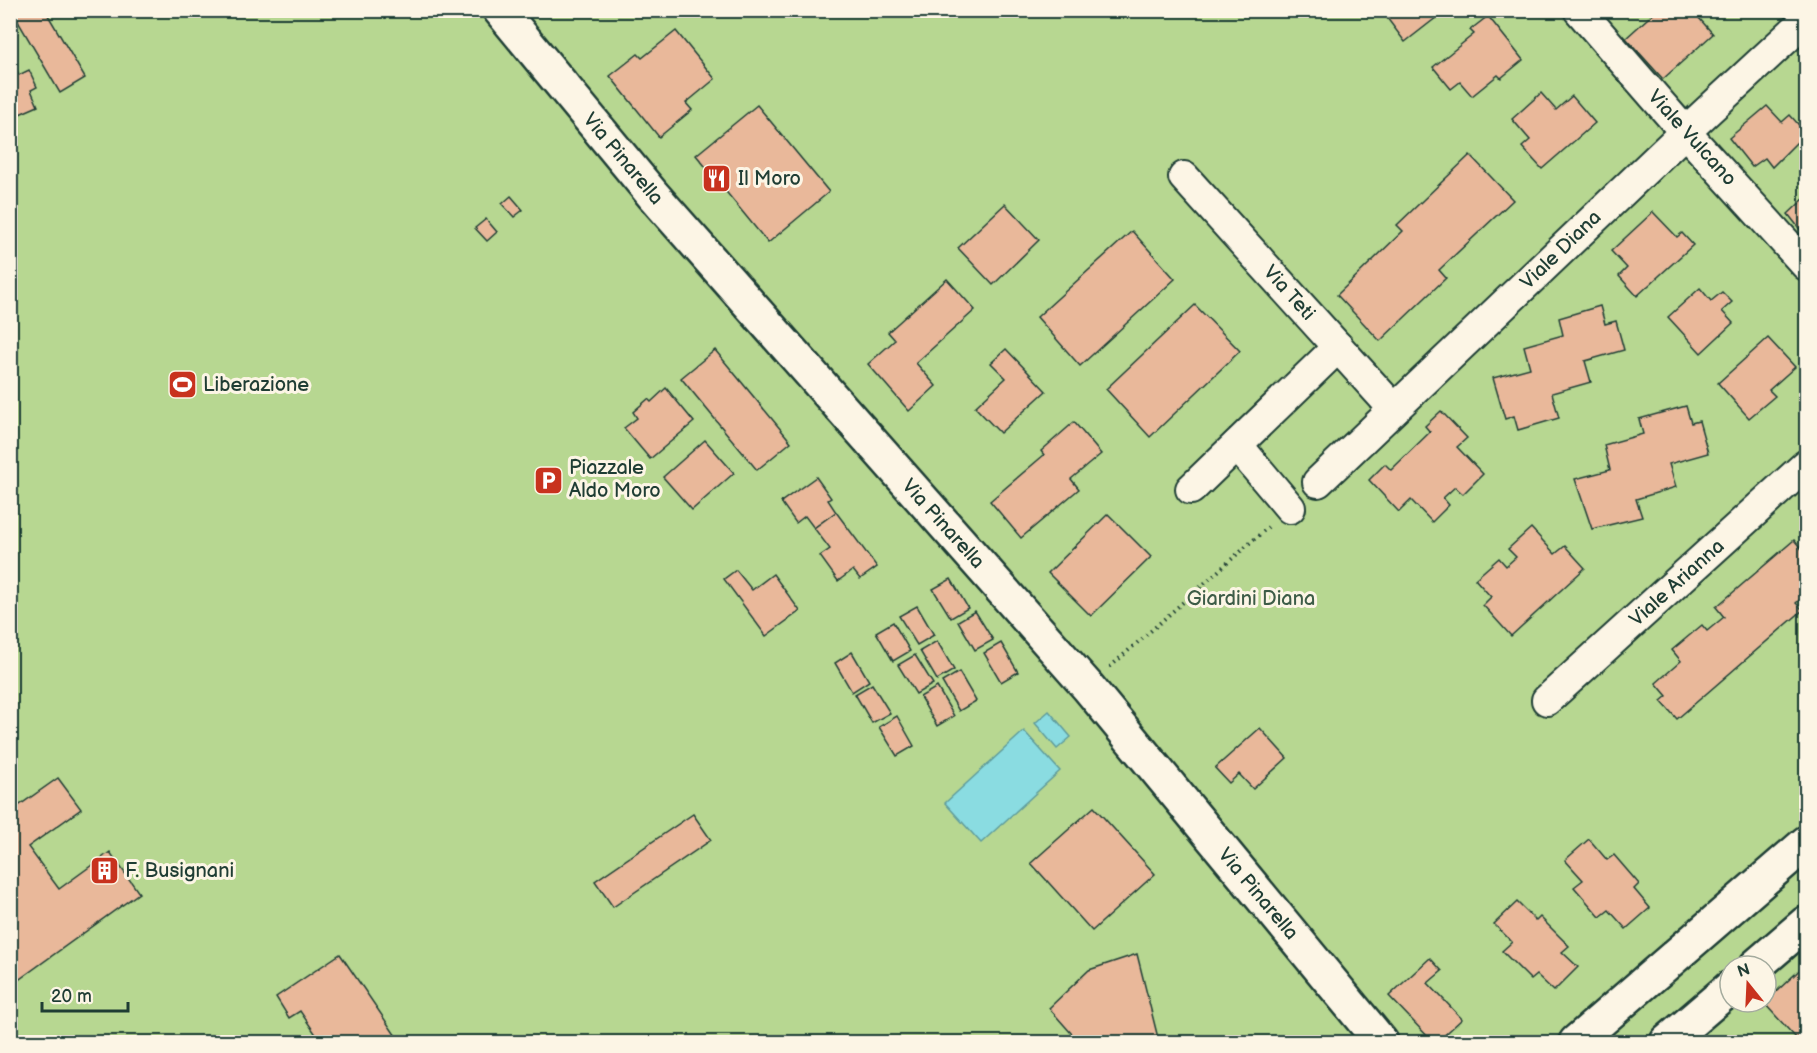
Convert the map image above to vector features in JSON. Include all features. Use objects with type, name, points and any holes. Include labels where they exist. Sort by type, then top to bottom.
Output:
[{"type":"street","name":"Via Pinarella","points":[[500,10],[653,195],[1088,687],[1381,1042]]},
{"type":"street","name":"Viale Vulcano","points":[[1579,10],[1685,132],[1806,265]]},
{"type":"street","name":"Viale Diana","points":[[1318,482],[1685,132],[1806,20]]},
{"type":"street","name":"Via Teti","points":[[1184,177],[1394,409]]},
{"type":"street","points":[[1191,489],[1338,347]]},
{"type":"street","points":[[1237,445],[1290,508]]},
{"type":"street","name":"Viale Arianna","points":[[1546,700],[1806,465]]},
{"type":"street","points":[[1576,1042],[1806,843]]},
{"type":"street","points":[[1770,954],[1806,923]]},
{"type":"street","points":[[1667,1042],[1718,998]]},
{"type":"path","points":[[1088,687],[1290,508]]},
{"type":"green space","name":"Giardini Diana","points":[[10,11],[1806,11],[1806,1042],[11,1042]]},
{"type":"water","points":[[1049,711],[1071,737],[1057,749],[1035,723]]},
{"type":"water","points":[[1024,731],[1060,771],[981,843],[945,803]]},
{"type":"building","points":[[17,10],[45,10],[85,78],[60,93],[13,13]]},
{"type":"building","points":[[1381,10],[1446,10],[1405,42]]},
{"type":"building","points":[[1657,10],[1692,10],[1713,34],[1663,79],[1626,38]]},
{"type":"building","points":[[1488,16],[1523,60],[1501,78],[1498,75],[1472,96],[1460,82],[1451,89],[1433,67],[1474,34],[1470,30]]},
{"type":"building","points":[[676,31],[715,79],[686,103],[692,110],[659,137],[610,76],[638,54],[642,58]]},
{"type":"building","points":[[10,56],[19,75],[29,70],[37,87],[31,90],[38,106],[15,116],[10,106]]},
{"type":"building","points":[[1541,93],[1556,110],[1572,96],[1595,123],[1542,169],[1522,147],[1530,140],[1512,119]]},
{"type":"building","points":[[757,105],[829,192],[768,243],[696,155]]},
{"type":"building","points":[[1767,106],[1782,122],[1790,115],[1806,133],[1772,167],[1765,158],[1752,167],[1729,138]]},
{"type":"building","points":[[1470,155],[1513,200],[1439,270],[1446,278],[1380,341],[1337,295],[1403,231],[1397,225]]},
{"type":"building","points":[[511,196],[523,210],[514,217],[502,204]]},
{"type":"building","points":[[1806,197],[1806,237],[1788,214]]},
{"type":"building","points":[[1005,204],[1039,240],[993,285],[958,248]]},
{"type":"building","points":[[1653,212],[1677,237],[1682,233],[1693,245],[1637,296],[1619,276],[1627,268],[1611,251]]},
{"type":"building","points":[[486,219],[497,232],[487,241],[475,228]]},
{"type":"building","points":[[1132,231],[1175,279],[1080,366],[1037,317]]},
{"type":"building","points":[[947,279],[975,310],[916,363],[936,386],[909,411],[868,364],[895,340],[888,332]]},
{"type":"building","points":[[1700,288],[1711,301],[1722,292],[1732,302],[1722,311],[1733,323],[1701,353],[1668,317]]},
{"type":"building","points":[[1195,305],[1240,351],[1150,437],[1106,389]]},
{"type":"building","points":[[1600,306],[1605,324],[1616,321],[1624,350],[1585,361],[1591,382],[1552,393],[1559,418],[1518,430],[1514,416],[1505,419],[1493,378],[1530,368],[1524,346],[1563,335],[1559,318]]},
{"type":"building","points":[[1768,338],[1795,367],[1769,390],[1775,396],[1749,418],[1718,383]]},
{"type":"building","points":[[1006,349],[1046,391],[1000,433],[975,407],[1006,378],[991,363]]},
{"type":"building","points":[[715,350],[791,442],[757,470],[681,378]]},
{"type":"building","points":[[666,388],[694,422],[650,459],[624,428],[637,418],[633,412],[648,399],[651,402]]},
{"type":"building","points":[[1686,406],[1691,423],[1699,421],[1708,453],[1669,464],[1676,487],[1636,499],[1642,517],[1592,529],[1575,479],[1610,470],[1604,445],[1643,434],[1639,419]]},
{"type":"building","points":[[1441,411],[1467,438],[1457,447],[1483,474],[1463,494],[1455,487],[1443,498],[1449,505],[1432,522],[1411,500],[1399,512],[1369,480],[1385,464],[1391,470],[1430,432],[1425,426]]},
{"type":"building","points":[[1074,422],[1101,454],[1071,479],[1079,489],[1021,538],[990,501],[1044,455],[1041,451]]},
{"type":"building","points":[[705,440],[734,473],[692,510],[663,477]]},
{"type":"building","points":[[816,477],[831,498],[828,500],[836,512],[814,528],[805,516],[796,523],[781,502]]},
{"type":"building","points":[[836,512],[877,567],[860,579],[853,570],[838,581],[820,556],[830,549],[814,528]]},
{"type":"building","points":[[1108,514],[1151,557],[1091,616],[1048,573]]},
{"type":"building","points":[[1531,528],[1555,554],[1565,546],[1585,568],[1511,636],[1483,605],[1491,597],[1475,579],[1499,558],[1506,566],[1516,557],[1508,549]]},
{"type":"building","points":[[1794,540],[1806,554],[1806,594],[1796,603],[1803,610],[1677,719],[1661,701],[1667,696],[1656,683],[1681,661],[1672,650],[1702,625],[1707,631],[1724,617],[1716,607]]},
{"type":"building","points":[[736,570],[752,590],[773,574],[800,611],[766,636],[724,579]]},
{"type":"building","points":[[951,579],[968,608],[951,618],[933,589]]},
{"type":"building","points":[[917,606],[934,635],[917,645],[899,616]]},
{"type":"building","points":[[975,611],[993,640],[975,650],[958,621]]},
{"type":"building","points":[[893,622],[910,651],[893,661],[876,632]]},
{"type":"building","points":[[937,641],[954,670],[937,680],[920,651]]},
{"type":"building","points":[[1001,643],[1018,672],[1001,682],[984,653]]},
{"type":"building","points":[[852,652],[869,681],[852,692],[835,663]]},
{"type":"building","points":[[915,655],[933,684],[916,694],[898,665]]},
{"type":"building","points":[[959,672],[976,701],[959,711],[942,682]]},
{"type":"building","points":[[872,684],[890,713],[872,723],[855,694]]},
{"type":"building","points":[[937,687],[954,716],[937,726],[920,697]]},
{"type":"building","points":[[897,716],[914,746],[897,756],[879,727]]},
{"type":"building","points":[[1260,728],[1287,758],[1253,789],[1239,774],[1229,783],[1215,768]]},
{"type":"building","name":"F. Busignani","points":[[58,778],[81,809],[28,847],[59,889],[110,852],[139,893],[10,986],[10,812]]},
{"type":"building","points":[[1094,807],[1155,874],[1092,931],[1031,863]]},
{"type":"building","points":[[693,814],[711,840],[613,907],[595,881]]},
{"type":"building","points":[[1589,839],[1607,860],[1614,855],[1639,884],[1634,889],[1650,908],[1626,929],[1609,910],[1600,917],[1574,887],[1583,880],[1565,860]]},
{"type":"building","points":[[1517,902],[1536,921],[1540,917],[1569,946],[1562,952],[1578,967],[1554,991],[1537,975],[1531,980],[1502,951],[1512,942],[1494,924]]},
{"type":"building","points":[[340,954],[400,1042],[321,1042],[300,1011],[289,1018],[276,997]]},
{"type":"building","points":[[1137,954],[1159,1042],[1079,1042],[1049,1008],[1089,970]]},
{"type":"building","points":[[1430,958],[1442,971],[1428,983],[1462,1019],[1437,1042],[1433,1042],[1389,996]]},
{"type":"building","points":[[1806,964],[1806,1031],[1797,1039],[1774,1014],[1778,1014],[1778,990]]},
{"type":"place","name":"Il Moro","points":[[717,179]]},
{"type":"place","name":"Liberazione","points":[[182,385]]},
{"type":"place","name":"Piazzale Aldo Moro","points":[[548,480]]},
{"type":"place","name":"F. Busignani","points":[[104,871]]}]
